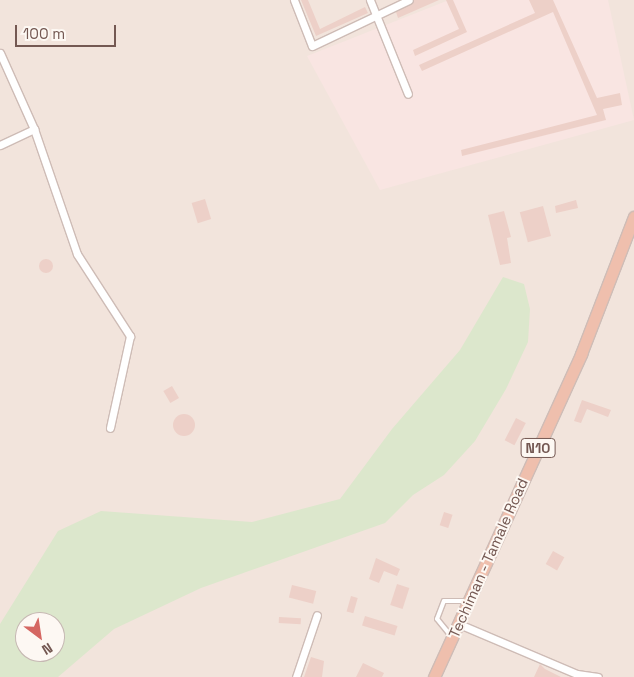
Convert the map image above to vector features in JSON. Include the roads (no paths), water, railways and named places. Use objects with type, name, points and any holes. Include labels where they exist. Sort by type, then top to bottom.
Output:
[{"type":"highway","name":"Techiman - Tamale Road","points":[[434,677],[584,346],[634,218]]},
{"type":"street","points":[[294,0],[312,46],[409,0]]},
{"type":"street","points":[[370,0],[408,94]]},
{"type":"street","points":[[0,53],[34,129],[78,254],[130,336],[110,428]]},
{"type":"street","points":[[0,145],[34,129]]},
{"type":"street","points":[[296,677],[317,615]]},
{"type":"street","points":[[459,624],[577,674],[598,677]]},
{"type":"lane","points":[[453,638],[438,620],[444,601],[469,601]]}]
